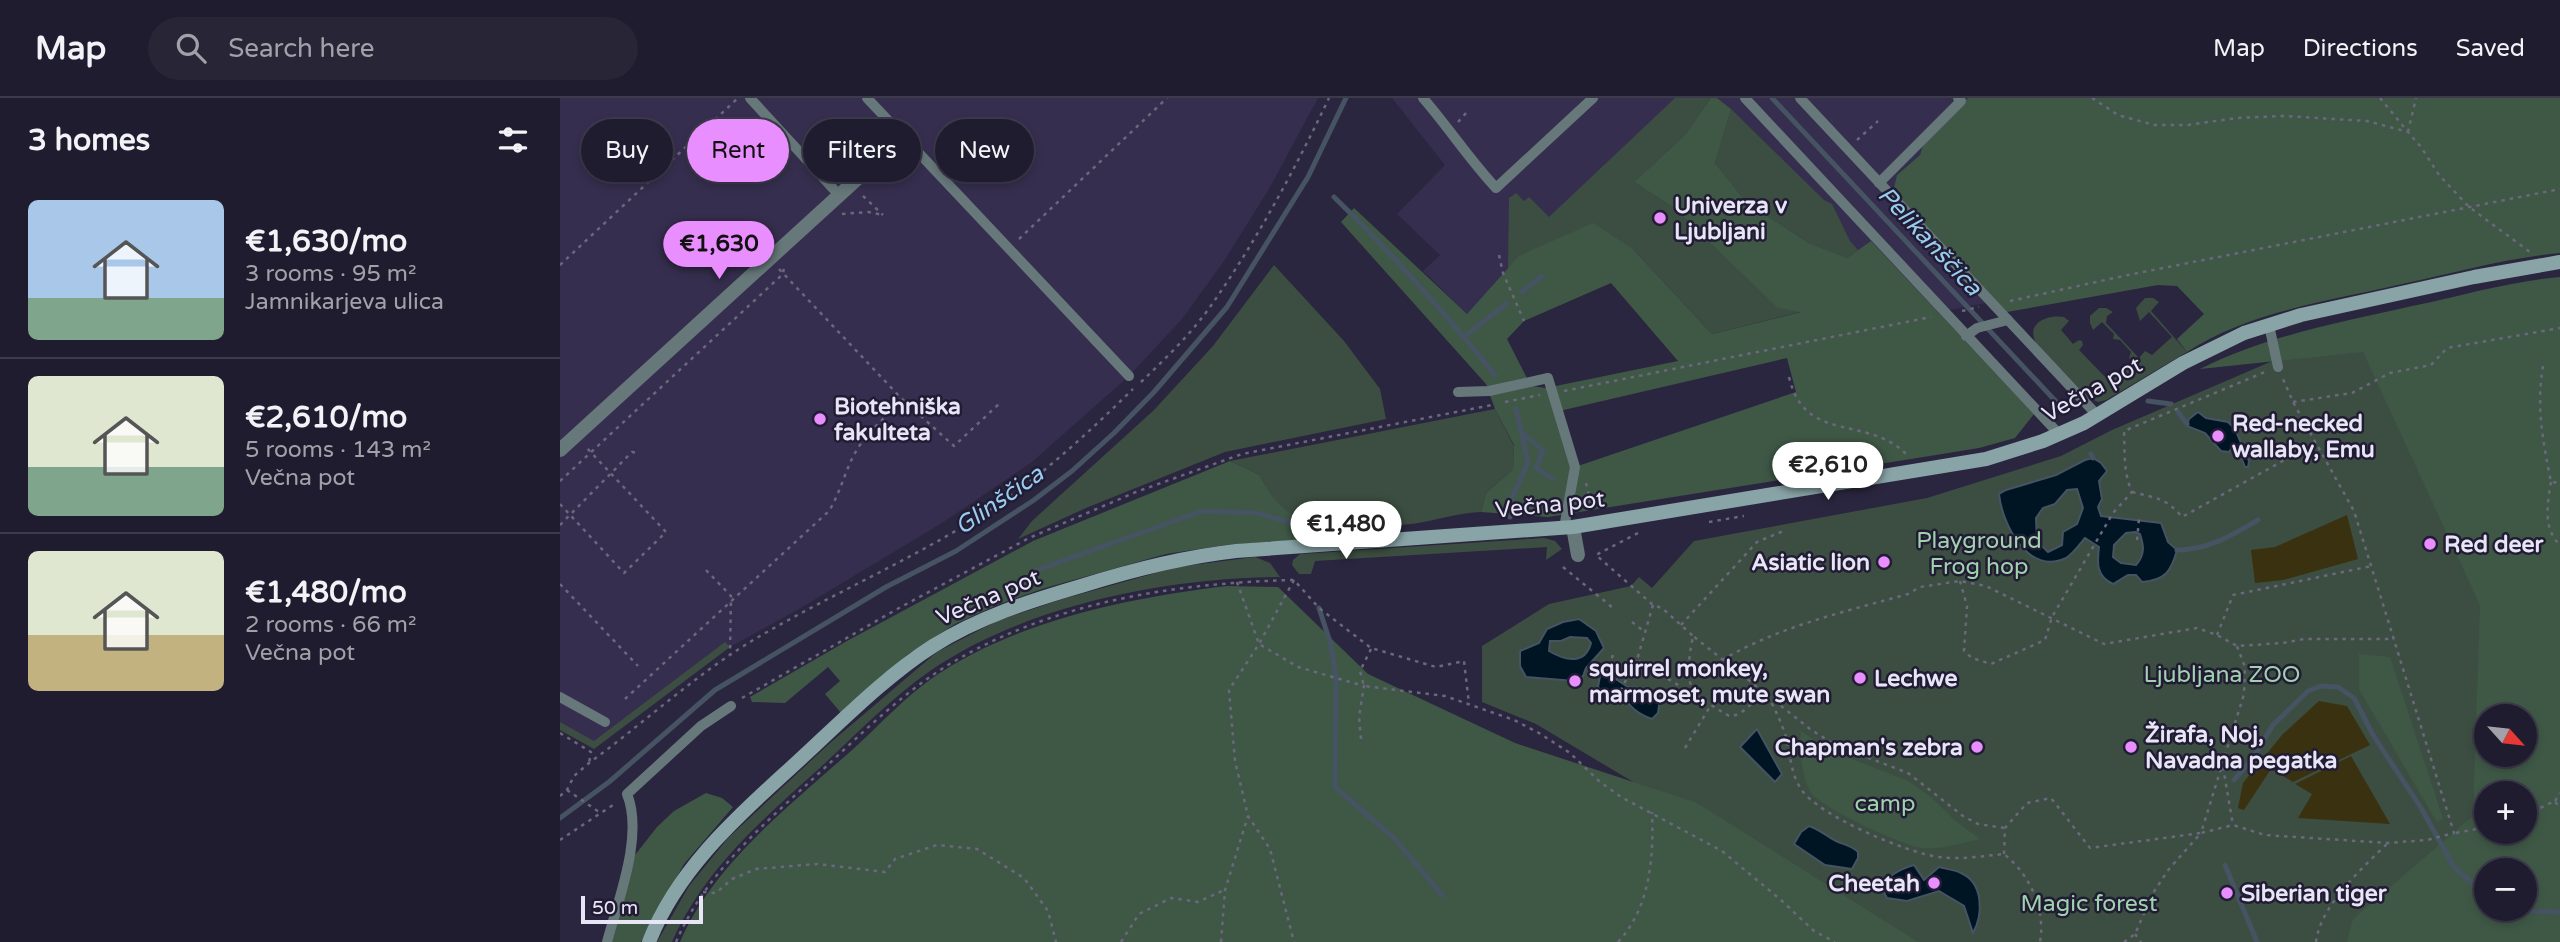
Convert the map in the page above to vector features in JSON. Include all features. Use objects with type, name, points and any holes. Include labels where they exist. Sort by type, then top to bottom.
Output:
[{"type":"main road","name":"Večna pot","points":[[649,942],[685,878],[709,846],[742,812],[932,646],[1007,609],[1197,556],[1568,527],[2011,453],[2059,435],[2215,346],[2269,325],[2301,315],[2474,277],[2554,263]]},
{"type":"street","points":[[560,450],[851,184]]},
{"type":"street","points":[[1568,527],[1578,555]]},
{"type":"lane","points":[[750,98],[839,195]]},
{"type":"lane","points":[[867,98],[886,119]]},
{"type":"lane","points":[[1423,98],[1496,188],[1592,98]]},
{"type":"lane","points":[[1745,98],[1950,313],[1966,335],[2059,435]]},
{"type":"lane","points":[[1800,98],[1989,306],[2097,415]]},
{"type":"lane","points":[[1879,183],[1961,101],[1958,98]]},
{"type":"lane","points":[[921,157],[1129,376]]},
{"type":"lane","points":[[1966,335],[1978,328],[2005,320]]},
{"type":"lane","points":[[2269,325],[2278,367]]},
{"type":"lane","points":[[1458,392],[1489,391],[1548,378],[1575,467],[1568,527]]},
{"type":"lane","points":[[560,697],[605,722]]},
{"type":"lane","points":[[607,942],[629,858],[632,806],[627,794],[692,734],[730,705]]},
{"type":"path","points":[[560,265],[738,98]]},
{"type":"path","points":[[1009,249],[1167,98]]},
{"type":"path","points":[[560,796],[567,790],[574,776],[589,763],[730,656],[822,601],[956,530],[1054,462],[1099,423],[1180,343],[1208,309],[1269,212],[1329,98]]},
{"type":"path","points":[[2092,98],[2118,115],[2154,125],[2188,125],[2236,118],[2283,116],[2367,121],[2409,132]]},
{"type":"path","points":[[2380,98],[2421,147],[2439,175],[2469,207],[2554,263]]},
{"type":"path","points":[[2385,106],[2389,98]]},
{"type":"path","points":[[2409,132],[2416,98]]},
{"type":"path","points":[[1847,149],[1878,121]]},
{"type":"path","points":[[840,215],[868,212],[883,215],[851,184]]},
{"type":"path","points":[[730,705],[888,614],[1029,538],[1204,466],[1273,446],[1989,306],[2128,275],[2560,189]]},
{"type":"path","points":[[1499,255],[1503,273],[1524,321]]},
{"type":"path","points":[[769,259],[901,398],[954,446],[1000,403]]},
{"type":"path","points":[[560,481],[783,274],[785,264]]},
{"type":"path","points":[[2293,402],[2352,393],[2390,373],[2431,365],[2447,348],[2560,328]]},
{"type":"path","points":[[2543,366],[2539,416],[2551,482],[2548,522],[2553,538],[2560,545]]},
{"type":"path","points":[[2132,492],[2125,465],[2124,430],[2278,367],[2293,402],[2354,511],[2454,834]]},
{"type":"path","points":[[1789,377],[1798,402],[1813,417],[1886,439],[1900,447],[1918,470]]},
{"type":"path","points":[[625,699],[829,511],[857,449],[901,398]]},
{"type":"path","points":[[560,505],[624,573],[666,533],[575,436]]},
{"type":"path","points":[[2132,492],[2168,502],[2182,517],[2315,443]]},
{"type":"path","points":[[560,525],[632,452],[639,453]]},
{"type":"path","points":[[2551,482],[2560,483]]},
{"type":"path","points":[[1960,581],[1967,606],[1964,651],[1972,658],[1991,664],[2045,640],[2052,617],[2113,513],[2132,492]]},
{"type":"path","points":[[2137,540],[2139,519]]},
{"type":"path","points":[[1681,625],[1757,542],[1786,530]]},
{"type":"path","points":[[1596,555],[1653,605],[1662,608],[1722,660],[1810,729],[1835,745],[1908,773],[1963,816],[1978,824],[2005,828]]},
{"type":"path","points":[[2217,635],[2233,595],[2372,566]]},
{"type":"path","points":[[1563,567],[1613,608]]},
{"type":"path","points":[[706,570],[731,596],[730,656]]},
{"type":"path","points":[[676,942],[703,892],[736,852],[913,689],[948,665],[1024,627],[1075,611],[1184,586],[1294,580]]},
{"type":"path","points":[[1294,580],[1259,644],[1229,690],[1235,761],[1248,816],[1270,849],[1294,942]]},
{"type":"path","points":[[1294,580],[1319,608],[1371,648],[1436,667],[1464,661],[1469,704]]},
{"type":"path","points":[[1722,660],[1792,626],[1908,594],[1920,587],[1960,581],[1986,586],[2104,644],[2196,628],[2237,646],[2304,639],[2394,639]]},
{"type":"path","points":[[1237,582],[1259,644],[1297,667],[1364,686],[1445,696],[1539,733],[1570,753],[1610,789],[1722,851],[1814,931],[1835,942]]},
{"type":"path","points":[[560,584],[638,666]]},
{"type":"path","points":[[1599,701],[1618,696],[1637,660],[1653,605]]},
{"type":"path","points":[[1632,622],[1645,632]]},
{"type":"path","points":[[1693,636],[1688,663],[1688,679],[1693,693]]},
{"type":"path","points":[[2124,942],[2135,934],[2153,893],[2169,869],[2201,833],[2244,694],[2245,667],[2237,646]]},
{"type":"path","points":[[1361,739],[1359,717],[1364,686],[1360,671],[1371,648]]},
{"type":"path","points":[[1613,655],[1609,664],[1625,682]]},
{"type":"path","points":[[1637,660],[1735,717],[1755,698],[1766,693]]},
{"type":"path","points":[[1766,693],[1785,735],[1799,787],[1813,803],[1885,840],[1921,853],[1957,858],[2004,854],[2023,871],[2035,897],[2040,915],[2040,942]]},
{"type":"path","points":[[1685,748],[1711,705]]},
{"type":"path","points":[[560,733],[592,752],[589,763]]},
{"type":"path","points":[[2223,764],[2232,825]]},
{"type":"path","points":[[567,790],[602,814]]},
{"type":"path","points":[[2537,809],[2555,801],[2560,793]]},
{"type":"path","points":[[560,840],[602,814],[627,794]]},
{"type":"path","points":[[2004,854],[2005,828],[2027,803],[2051,798],[2090,848],[2201,833],[2232,825],[2265,835],[2388,843],[2427,840],[2474,830]]},
{"type":"path","points":[[2555,801],[2560,809]]},
{"type":"path","points":[[1618,942],[1631,928],[1646,890],[1654,848],[1651,812]]},
{"type":"path","points":[[1221,942],[1225,890],[1248,816]]},
{"type":"path","points":[[2316,942],[2328,912],[2357,874],[2388,843]]},
{"type":"path","points":[[703,892],[716,893],[732,879],[756,869],[817,864],[885,873],[895,859],[937,845],[977,849],[1024,878],[1048,911],[1056,942]]},
{"type":"path","points":[[1121,942],[1139,914],[1171,898],[1198,902],[1225,890]]},
{"type":"path","points":[[2135,934],[2141,942]]},
{"type":"shaded area","name":"Biotehniška fakulteta","points":[[560,98],[1318,98],[1269,189],[1224,261],[1182,319],[1129,376],[1032,462],[942,523],[730,647],[595,747],[560,727]]},
{"type":"shaded area","name":"Univerza v Ljubljani","points":[[1392,98],[1968,98],[1926,134],[1920,155],[1897,175],[1996,301],[1939,312],[1634,250],[1467,314],[1423,271],[1440,255],[1397,214],[1445,165]]},
{"type":"green space","points":[[1675,98],[1711,98],[1685,135],[1634,182],[1674,208],[1699,233],[1804,311],[1712,334],[1634,250],[1508,268],[1509,198],[1516,193],[1524,201],[1529,197],[1549,217]]},
{"type":"green space","points":[[1711,98],[1717,98],[1731,109],[1715,163],[1747,203],[1809,243],[1847,258],[1871,241],[2034,414],[2015,438],[1979,448],[1548,517],[1481,512],[1486,493],[1513,469],[1514,445],[1495,409],[1486,384],[1341,222],[1354,208],[1467,314],[1519,256],[1593,223],[1634,250],[1712,334],[1801,312],[1778,308],[1674,208],[1634,182],[1685,135]],"holes":[[[1611,283],[1678,361],[1546,388],[1531,386],[1507,339],[1524,321]],[[1787,358],[1796,392],[1572,468],[1555,412]]]},
{"type":"green space","points":[[1968,98],[2560,98],[2560,253],[2500,262],[2291,309],[2237,326],[2187,352],[2177,339],[2204,314],[2177,286],[2158,285],[2007,312],[1902,202],[1894,188],[1897,175],[1920,155],[1926,134]]},
{"type":"green space","points":[[1731,109],[1824,200],[1832,204],[1850,241],[1858,250],[1847,258],[1809,243],[1747,203],[1715,163]]},
{"type":"green space","points":[[1274,265],[1344,341],[1380,389],[1386,419],[1225,452],[1086,508],[1018,539],[1032,521],[1154,410],[1213,346]]},
{"type":"green space","points":[[2560,277],[2560,942],[2347,942],[2353,919],[2473,816],[2474,786],[2474,844],[2537,844],[2537,781],[2474,781],[2475,767],[2538,766],[2538,704],[2477,704],[2480,605],[2363,352],[2200,369],[2252,347],[2304,331],[2523,282]]},
{"type":"green space","points":[[2145,298],[2153,298],[2159,302],[2151,311],[2187,352],[2106,400],[2098,402],[2087,397],[2037,344],[2034,337],[2033,331],[2039,322],[2051,317],[2064,317],[2069,321],[2061,330],[2073,344],[2082,341],[2083,345],[2079,350],[2110,382],[2133,362],[2129,358],[2131,352],[2120,340],[2113,339],[2114,334],[2102,322],[2093,330],[2090,316],[2099,308],[2113,312],[2107,316],[2106,323],[2139,358],[2145,351],[2152,355],[2172,337],[2149,312],[2140,321],[2136,308]]},
{"type":"green space","name":"Ljubljana ZOO","points":[[2518,300],[2560,942],[1885,942],[1846,909],[1536,724],[1482,702],[1482,646],[1549,604],[1631,586],[1639,577],[1652,588],[1694,541],[1927,498],[2061,456],[2112,430],[2277,359]]},
{"type":"green space","points":[[1495,409],[1514,446],[1513,469],[1486,493],[1481,512],[1399,525],[1396,518],[1384,513],[1364,514],[1348,504],[1318,516],[1295,516],[1277,503],[1260,475],[1230,461]]},
{"type":"green space","points":[[1230,461],[1260,475],[1275,499],[1293,514],[1315,516],[1327,512],[1340,502],[1365,513],[1397,518],[1401,532],[1225,545],[1166,554],[1045,588],[955,624],[908,654],[841,713],[825,694],[840,681],[828,667],[785,703],[752,702],[750,697],[847,641],[1033,541]]},
{"type":"green space","points":[[1544,538],[1555,541],[1562,549],[1546,560],[1547,547],[1315,561],[1311,574],[1299,574],[1292,565],[1293,560],[1300,554]]},
{"type":"green space","points":[[1255,557],[1270,563],[1280,577],[1191,583],[1098,600],[1009,629],[968,648],[930,671],[884,708],[770,813],[732,852],[699,894],[672,942],[657,942],[689,886],[728,838],[830,743],[937,652],[997,621],[1063,599],[1177,567]]},
{"type":"green space","points":[[1227,586],[1278,587],[1368,674],[1515,743],[1697,803],[1918,942],[680,942],[705,897],[755,838],[931,679],[998,642],[1073,615],[1150,597]]},
{"type":"green space","points":[[725,642],[730,647],[594,749],[560,730],[560,722],[594,741]]},
{"type":"green space","points":[[2359,654],[2390,657],[2443,819],[2437,822],[2359,689]]},
{"type":"green space","name":"camp","points":[[1801,731],[1829,750],[1908,781],[1980,839],[1944,847],[1922,848],[1881,833],[1831,808],[1808,788],[1802,763]]},
{"type":"green space","points":[[706,793],[722,798],[733,807],[684,864],[641,942],[609,942],[635,855],[657,827],[674,811]]},
{"type":"sand","points":[[2347,515],[2358,559],[2283,580],[2255,583],[2251,550],[2275,547]]},
{"type":"sand","points":[[2319,701],[2347,706],[2370,745],[2293,782],[2271,769],[2244,810],[2238,808],[2243,783],[2282,735]]},
{"type":"sand","points":[[2351,756],[2390,824],[2298,818],[2312,794],[2295,784]]},
{"type":"water","points":[[2198,412],[2206,418],[2228,422],[2235,429],[2249,461],[2248,467],[2245,467],[2238,450],[2233,446],[2229,452],[2221,451],[2205,433],[2187,426],[2189,419]]},
{"type":"water","points":[[2093,458],[2107,471],[2099,481],[2102,499],[2098,507],[2101,516],[2161,523],[2168,542],[2177,550],[2172,564],[2162,577],[2142,582],[2136,575],[2128,575],[2113,584],[2101,573],[2098,564],[2099,547],[2085,538],[2069,556],[2052,562],[2029,554],[2011,532],[1999,494],[2056,475]],"holes":[[[2077,489],[2083,508],[2077,524],[2063,532],[2062,545],[2048,552],[2037,541],[2036,518],[2043,508],[2055,504],[2067,490]],[[2126,533],[2140,534],[2143,550],[2141,558],[2136,565],[2121,563],[2113,557],[2114,545]]]},
{"type":"water","points":[[1579,619],[1596,631],[1604,648],[1586,668],[1583,676],[1575,681],[1526,677],[1520,666],[1520,651],[1539,643],[1547,629]],"holes":[[[1570,637],[1587,638],[1591,643],[1579,658],[1561,657],[1549,651],[1550,641],[1561,641]]]},
{"type":"water","points":[[1604,674],[1628,687],[1650,689],[1660,699],[1658,713],[1652,719],[1635,710],[1623,695],[1602,692],[1598,687],[1600,676]]},
{"type":"water","points":[[1757,729],[1782,774],[1775,782],[1740,747]]},
{"type":"water","points":[[1809,826],[1858,852],[1852,869],[1825,865],[1794,844],[1801,832]]},
{"type":"water","points":[[1914,865],[1924,880],[1939,867],[1959,872],[1969,878],[1978,892],[1980,909],[1973,933],[1964,906],[1939,891],[1907,901],[1887,898],[1881,887],[1887,879]]},
{"type":"waterway","name":"Glinščica","points":[[560,818],[609,782],[715,690],[886,587],[956,551],[1034,500],[1072,471],[1114,433],[1154,392],[1227,307],[1308,177],[1346,98]]},
{"type":"waterway","name":"Pelikanščica","points":[[1772,98],[2062,408]]},
{"type":"waterway","points":[[1334,197],[1417,284],[1495,375]]},
{"type":"waterway","points":[[1522,292],[1542,276]]},
{"type":"waterway","points":[[1464,337],[1506,304]]},
{"type":"waterway","points":[[2148,401],[2171,404]]},
{"type":"waterway","points":[[1510,517],[1508,506],[1528,463],[1516,409]]},
{"type":"waterway","points":[[2178,412],[2187,424]]},
{"type":"waterway","points":[[1523,433],[1543,451],[1536,468],[1553,479]]},
{"type":"waterway","name":"Pelikanščica","points":[[2091,454],[2093,458]]},
{"type":"waterway","points":[[1037,570],[1202,511],[1256,513],[1308,527]]},
{"type":"waterway","points":[[2177,550],[2209,544],[2258,520]]},
{"type":"waterway","points":[[1319,608],[1331,645],[1336,679],[1335,787],[1395,839],[1442,895]]},
{"type":"waterway","points":[[2234,780],[2253,758],[2273,725],[2308,691],[2321,686],[2338,687],[2354,698],[2373,735],[2421,808],[2454,867],[2474,885]]},
{"type":"waterway","points":[[2225,865],[2257,942]]},
{"type":"waterway","points":[[2537,911],[2560,912]]},
{"type":"place","name":"Univerza v Ljubljani","points":[[1660,218]]},
{"type":"place","name":"Biotehniška fakulteta","points":[[820,419]]},
{"type":"place","name":"Red-necked wallaby, Emu","points":[[2218,436]]},
{"type":"place","name":"Red deer","points":[[2430,544]]},
{"type":"place","name":"Asiatic lion","points":[[1884,562]]},
{"type":"place","name":"Lechwe","points":[[1860,678]]},
{"type":"place","name":"squirrel monkey, marmoset, mute swan","points":[[1575,681]]},
{"type":"place","name":"Chapman's zebra","points":[[1977,747]]},
{"type":"place","name":"Žirafa, Noj, Navadna pegatka","points":[[2131,747]]},
{"type":"place","name":"Cheetah","points":[[1934,883]]},
{"type":"place","name":"Siberian tiger","points":[[2227,893]]},
{"type":"park label","name":"Playground Frog hop","points":[[1979,553]]},
{"type":"park label","name":"Magic forest","points":[[2089,903]]}]
